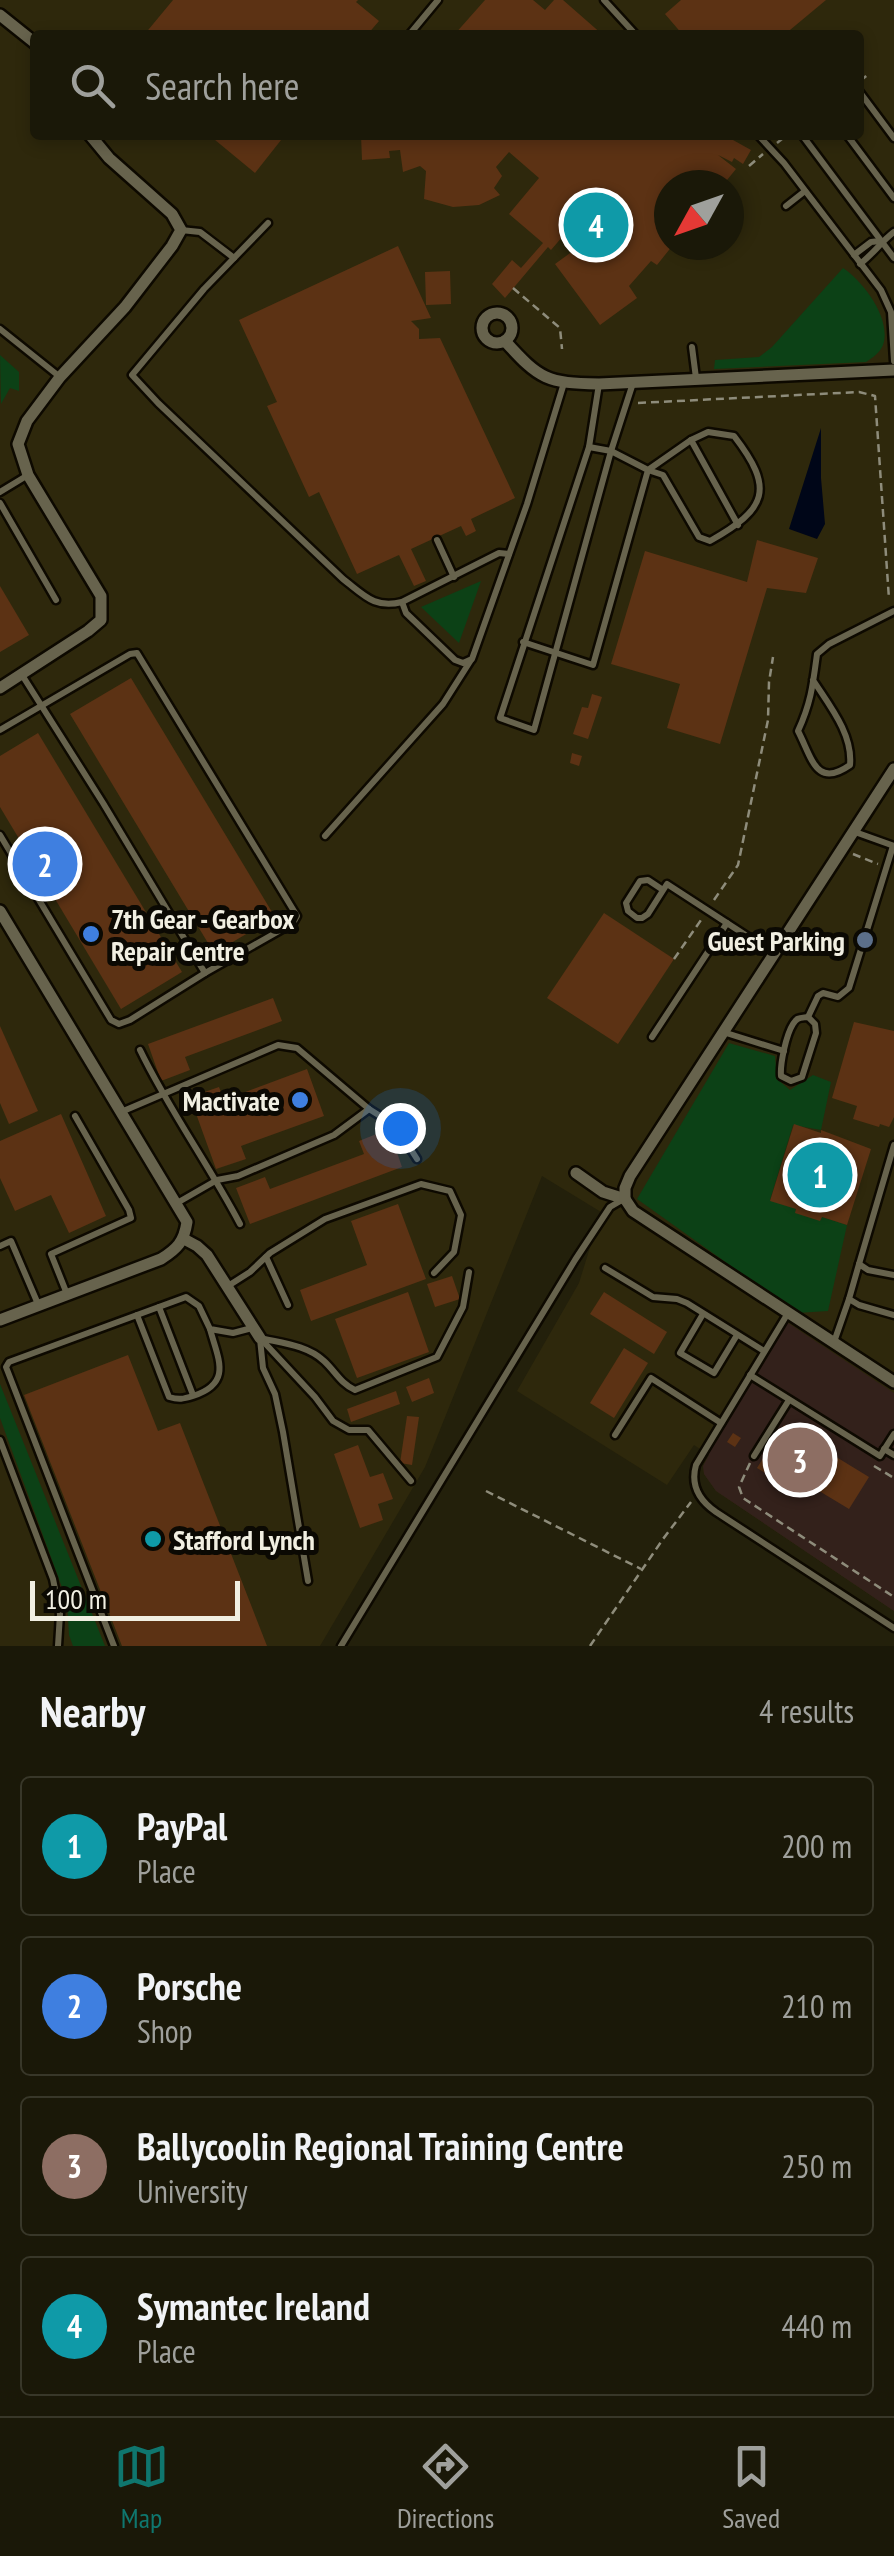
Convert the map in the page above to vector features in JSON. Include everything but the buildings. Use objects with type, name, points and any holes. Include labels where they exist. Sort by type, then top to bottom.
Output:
[{"type":"street","points":[[0,15],[30,39]]},
{"type":"street","points":[[0,688],[88,631],[100,620],[102,608],[101,596],[28,476],[18,444],[27,421],[60,377],[125,306],[181,230],[172,214],[94,140]]},
{"type":"street","points":[[505,341],[528,367],[549,380],[564,383],[894,370]]},
{"type":"street","points":[[894,769],[625,1188],[625,1199],[633,1212],[894,1382]]},
{"type":"street","points":[[0,911],[186,1222],[184,1239],[174,1252],[161,1259],[0,1320]]},
{"type":"street","points":[[576,1173],[604,1192],[625,1199]]},
{"type":"street","points":[[184,1239],[207,1255],[256,1333]]},
{"type":"lane","points":[[413,30],[438,0]]},
{"type":"lane","points":[[604,0],[631,30]]},
{"type":"lane","points":[[864,98],[894,138]]},
{"type":"lane","points":[[763,140],[880,290],[891,312],[894,361]]},
{"type":"lane","points":[[806,140],[894,258]]},
{"type":"lane","points":[[850,140],[894,198]]},
{"type":"lane","points":[[786,206],[805,191]]},
{"type":"lane","points":[[268,223],[204,288],[132,375],[366,598],[386,606],[402,602],[500,553],[509,554]]},
{"type":"lane","points":[[181,230],[200,232],[234,258]]},
{"type":"lane","points":[[854,255],[894,232]]},
{"type":"lane","points":[[860,264],[877,250],[881,241]]},
{"type":"lane","points":[[0,329],[60,377]]},
{"type":"lane","points":[[692,347],[696,378]]},
{"type":"lane","points":[[599,384],[589,447],[500,718],[534,730],[633,382]]},
{"type":"lane","points":[[324,836],[444,704],[472,659],[564,383]]},
{"type":"lane","points":[[523,642],[593,665],[648,470],[691,440],[708,432],[734,436],[751,458],[762,488],[757,502],[738,525],[710,541],[699,537],[663,475],[648,470],[611,451],[589,447]]},
{"type":"lane","points":[[691,440],[738,525]]},
{"type":"lane","points":[[0,492],[28,476]]},
{"type":"lane","points":[[0,503],[56,600]]},
{"type":"lane","points":[[437,540],[454,577]]},
{"type":"lane","points":[[402,602],[406,613],[455,660],[463,663],[472,659]]},
{"type":"lane","points":[[813,680],[841,726],[851,752],[850,765],[828,776],[819,771],[798,732],[809,706],[813,680],[817,654],[892,612]]},
{"type":"lane","points":[[0,730],[137,653],[296,916],[293,923],[120,1024],[112,1020],[0,835]]},
{"type":"lane","points":[[22,675],[205,973]]},
{"type":"lane","points":[[808,1017],[818,996],[823,993],[838,997],[849,988],[894,846],[854,831]]},
{"type":"lane","points":[[663,890],[648,880],[640,881],[626,903],[628,912],[638,918],[646,916],[667,884],[774,954]]},
{"type":"lane","points":[[652,1037],[726,923]]},
{"type":"lane","points":[[808,1017],[815,1024],[816,1033],[802,1077],[792,1081],[781,1076],[784,1051],[792,1025],[808,1017]]},
{"type":"lane","points":[[723,1032],[784,1051]]},
{"type":"lane","points":[[121,1112],[278,1045],[290,1045],[396,1126],[418,1159]]},
{"type":"lane","points":[[140,1050],[161,1094],[217,1180],[240,1224]]},
{"type":"lane","points":[[177,1203],[217,1180],[238,1176],[334,1135],[369,1109]]},
{"type":"lane","points":[[67,1295],[50,1254],[130,1218],[75,1116]]},
{"type":"lane","points":[[834,1342],[894,1146]]},
{"type":"lane","points":[[227,1286],[325,1219],[421,1184],[450,1191],[461,1215],[454,1252],[434,1273]]},
{"type":"lane","points":[[341,1646],[575,1260],[610,1208],[625,1199]]},
{"type":"lane","points":[[0,1246],[11,1241],[38,1306]]},
{"type":"lane","points":[[266,1257],[288,1305]]},
{"type":"lane","points":[[859,1264],[868,1270],[894,1275]]},
{"type":"lane","points":[[604,1268],[653,1297],[677,1300],[704,1314],[764,1352]]},
{"type":"lane","points":[[210,1328],[256,1333],[314,1353],[346,1386],[355,1390],[438,1357],[463,1307],[469,1272]]},
{"type":"lane","points":[[114,1646],[6,1367],[9,1362],[186,1298],[199,1306],[210,1328],[220,1369],[217,1382],[193,1396],[178,1400],[169,1396],[137,1316]]},
{"type":"lane","points":[[849,1299],[894,1314]]},
{"type":"lane","points":[[159,1308],[193,1396]]},
{"type":"lane","points":[[788,1313],[696,1465],[693,1474],[697,1492],[702,1502],[716,1512],[894,1628]]},
{"type":"lane","points":[[704,1314],[680,1353],[714,1373],[737,1335]]},
{"type":"lane","points":[[256,1333],[333,1421],[349,1430],[368,1430],[411,1481]]},
{"type":"lane","points":[[256,1333],[283,1432],[308,1581]]},
{"type":"lane","points":[[750,1374],[882,1453],[894,1455]]},
{"type":"lane","points":[[615,1434],[651,1378],[720,1423]]},
{"type":"lane","points":[[754,1456],[789,1400]]},
{"type":"lane","points":[[882,1453],[894,1434]]},
{"type":"lane","points":[[0,1440],[53,1579],[60,1614],[58,1646]]},
{"type":"path","points":[[864,78],[870,74]]},
{"type":"path","points":[[513,288],[560,328],[562,349]]},
{"type":"path","points":[[626,403],[859,392],[876,396],[892,612]]},
{"type":"path","points":[[674,959],[738,865],[768,720],[774,658]]},
{"type":"path","points":[[842,849],[886,867]]},
{"type":"path","points":[[882,1453],[874,1466],[894,1478]]},
{"type":"path","points":[[754,1456],[740,1487],[743,1498],[894,1596]]},
{"type":"path","points":[[486,1491],[642,1570]]},
{"type":"path","points":[[590,1646],[697,1492]]},
{"type":"shaded area","points":[[0,0],[894,0],[894,1611],[716,1491],[704,1474],[703,1466],[709,1455],[694,1445],[667,1485],[517,1391],[579,1283],[601,1212],[542,1176],[425,1467],[320,1646],[0,1646]]},
{"type":"shaded area","points":[[785,1321],[894,1393],[894,1611],[716,1491],[704,1474],[703,1466],[709,1455],[703,1451]]},
{"type":"green space","points":[[843,268],[867,291],[880,313],[885,335],[882,348],[873,357],[866,362],[714,369],[715,360],[759,357],[772,347]]},
{"type":"green space","points":[[0,355],[19,372],[19,391],[10,388],[1,404]]},
{"type":"green space","points":[[481,581],[459,643],[421,607]]},
{"type":"green space","points":[[729,1043],[775,1056],[777,1079],[790,1090],[813,1075],[831,1082],[821,1130],[793,1125],[770,1200],[847,1225],[828,1311],[797,1313],[637,1199]]},
{"type":"green space","points":[[0,1384],[105,1646],[73,1646],[67,1601],[0,1418]]},
{"type":"water","points":[[821,428],[825,524],[817,539],[789,529]]},
{"type":"place","name":"Symantec Ireland","points":[[596,225]]},
{"type":"place","name":"Porsche","points":[[45,864]]},
{"type":"place","name":"7th Gear - Gearbox Repair Centre","points":[[91,934]]},
{"type":"place","name":"Guest Parking","points":[[865,940]]},
{"type":"place","name":"Mactivate","points":[[300,1100]]},
{"type":"place","name":"PayPal","points":[[820,1175]]},
{"type":"place","name":"Ballycoolin Regional Training Centre","points":[[800,1460]]},
{"type":"place","name":"Stafford Lynch","points":[[153,1539]]}]
